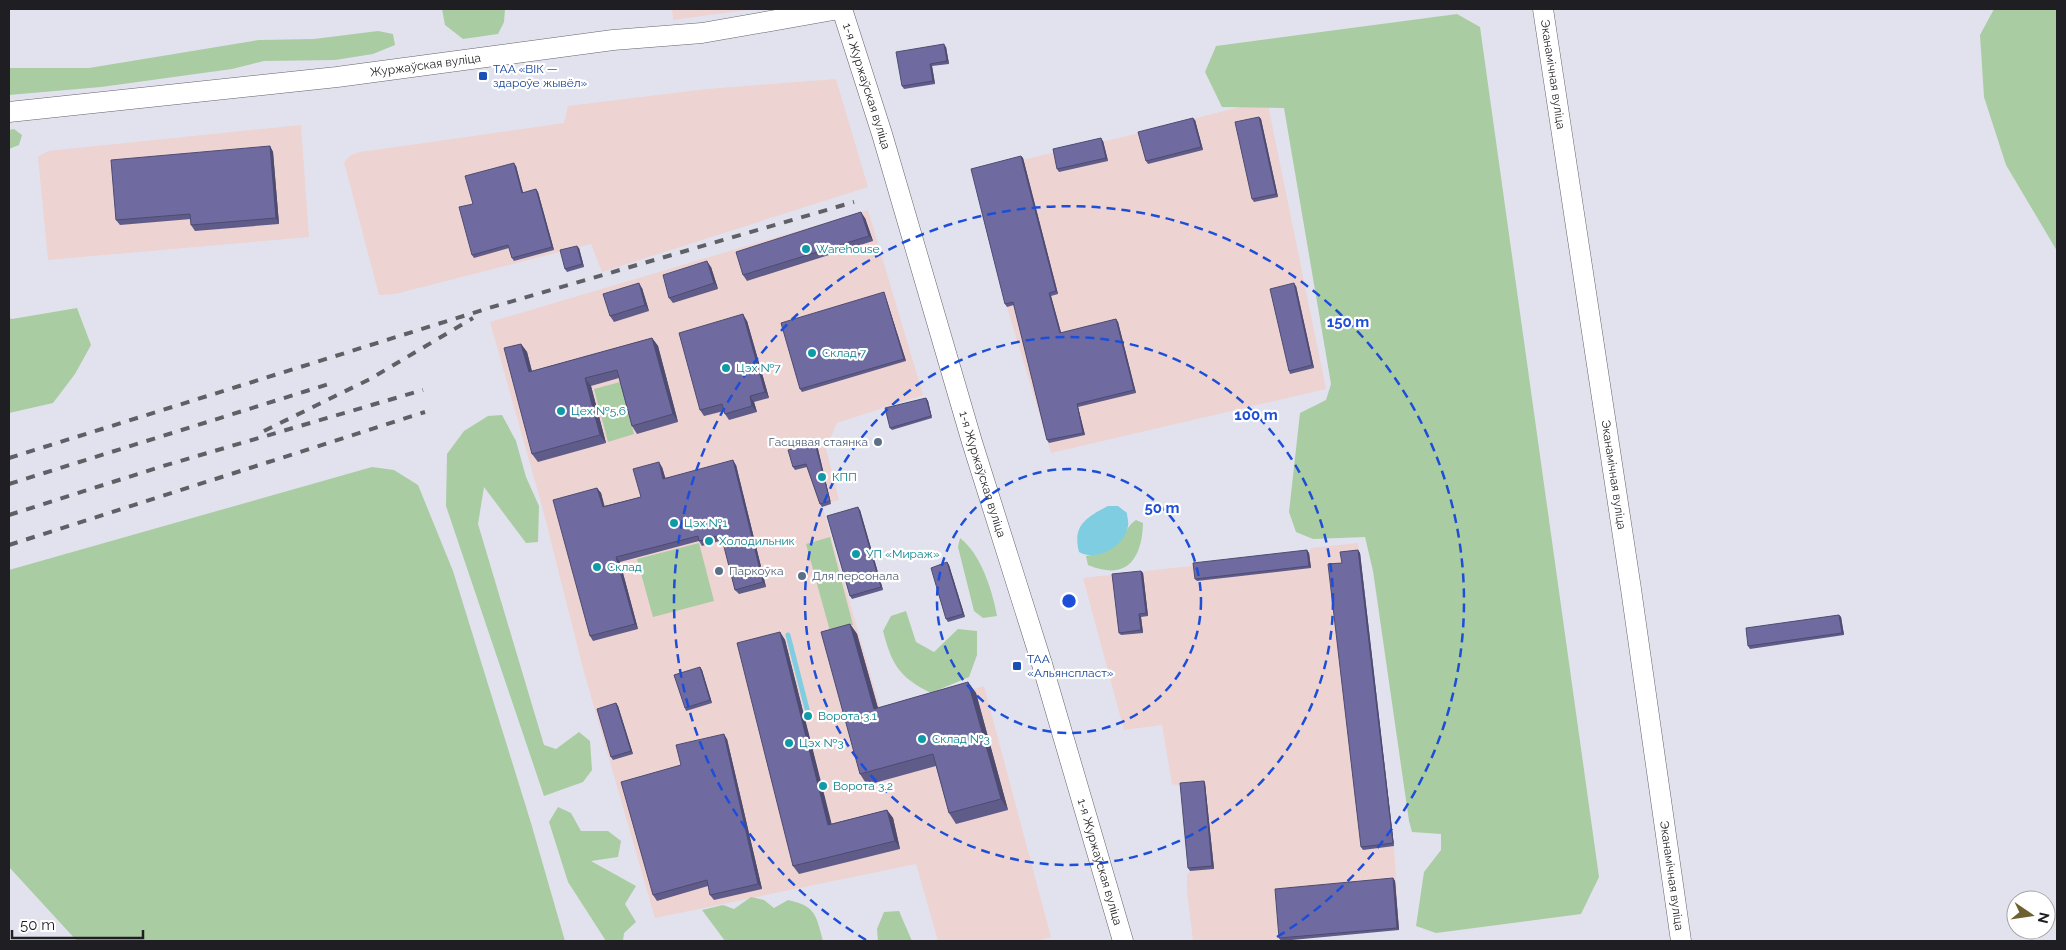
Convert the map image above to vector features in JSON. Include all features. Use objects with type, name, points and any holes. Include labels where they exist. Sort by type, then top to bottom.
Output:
[{"type":"street","name":"Журжаўская вуліца","points":[[9,112],[337,77],[613,40],[702,33],[841,9]]},
{"type":"street","name":"1-я Журжаўская вуліца","points":[[841,9],[882,134],[972,442],[1045,673],[1123,941]]},
{"type":"street","name":"Эканамічная вуліца","points":[[1542,9],[1629,580],[1681,941]]},
{"type":"shaded area","points":[[672,9],[753,9],[673,20]]},
{"type":"shaded area","points":[[836,79],[868,187],[602,272],[591,244],[395,294],[379,295],[344,162],[351,155],[360,152],[564,123],[568,106],[707,89]]},
{"type":"shaded area","points":[[1267,100],[1326,389],[1051,453],[1007,307],[973,171],[1127,136]]},
{"type":"shaded area","points":[[301,125],[309,237],[48,260],[38,157],[48,151]]},
{"type":"shaded area","points":[[868,210],[923,395],[837,423],[826,448],[839,500],[822,505],[882,715],[984,686],[1051,937],[1037,941],[938,941],[916,864],[655,918],[584,672],[542,506],[490,322]]},
{"type":"shaded area","points":[[1358,543],[1394,846],[1399,930],[1277,941],[1193,941],[1187,891],[1187,875],[1190,871],[1182,786],[1172,784],[1162,725],[1124,730],[1083,578],[1309,553],[1311,548]]},
{"type":"green space","points":[[442,9],[505,9],[504,22],[498,34],[463,39],[445,25]]},
{"type":"green space","points":[[1994,9],[2057,9],[2057,251],[2006,165],[1984,97],[1980,35]]},
{"type":"green space","points":[[1457,14],[1480,27],[1599,877],[1581,914],[1436,933],[1416,926],[1424,872],[1441,850],[1441,834],[1412,832],[1409,821],[1373,571],[1365,537],[1313,539],[1296,532],[1289,512],[1300,413],[1326,400],[1331,384],[1284,108],[1222,107],[1205,72],[1216,46]]},
{"type":"green space","points":[[378,31],[393,34],[395,45],[373,54],[335,60],[264,61],[232,69],[101,87],[9,95],[9,68],[89,68],[259,40],[314,39]]},
{"type":"green space","points":[[14,129],[22,135],[19,145],[9,149],[9,130]]},
{"type":"green space","points":[[77,308],[91,345],[75,374],[53,403],[9,413],[9,318]]},
{"type":"green space","points":[[620,382],[634,434],[608,442],[594,389]]},
{"type":"green space","points":[[502,415],[516,441],[526,477],[539,506],[538,542],[526,543],[484,487],[478,524],[544,745],[556,749],[579,732],[590,741],[592,770],[583,782],[544,796],[446,506],[447,454],[464,431],[488,416]]},
{"type":"green space","points":[[372,467],[394,470],[418,485],[453,571],[531,823],[565,941],[77,941],[9,867],[9,570]]},
{"type":"green space","points":[[1136,520],[1143,523],[1142,536],[1135,557],[1129,564],[1112,570],[1088,565],[1086,556],[1103,552],[1117,544]]},
{"type":"green space","points":[[830,537],[853,625],[830,631],[806,544]]},
{"type":"green space","points":[[960,538],[974,553],[980,563],[989,584],[997,616],[983,618],[974,611],[958,547]]},
{"type":"green space","points":[[699,543],[714,601],[653,617],[637,559]]},
{"type":"green space","points":[[906,611],[916,642],[934,652],[958,629],[977,631],[977,655],[969,677],[931,693],[911,681],[898,669],[890,653],[883,631],[891,616]]},
{"type":"green space","points":[[558,807],[571,813],[581,831],[608,831],[621,841],[618,857],[591,861],[636,886],[625,904],[636,922],[624,933],[623,941],[606,941],[568,882],[549,822]]},
{"type":"green space","points":[[751,897],[764,900],[774,908],[788,900],[804,905],[810,909],[816,918],[823,941],[725,941],[702,910],[723,905],[734,909]]},
{"type":"green space","points":[[899,911],[912,941],[878,941],[877,929],[884,912]]},
{"type":"water","points":[[1108,506],[1118,506],[1127,513],[1128,524],[1125,534],[1109,551],[1094,555],[1086,555],[1079,552],[1078,535],[1083,523]]},
{"type":"building","points":[[944,44],[947,61],[930,64],[933,81],[902,86],[896,52]]},
{"type":"building","points":[[1259,117],[1276,194],[1252,199],[1235,122]]},
{"type":"building","points":[[1193,118],[1201,147],[1146,161],[1138,132]]},
{"type":"building","points":[[1101,138],[1106,158],[1057,169],[1053,149]]},
{"type":"building","points":[[270,146],[276,218],[191,225],[190,214],[116,220],[111,160]]},
{"type":"building","points":[[1021,156],[1056,291],[1049,293],[1060,333],[1116,319],[1134,390],[1077,404],[1083,433],[1047,440],[1013,302],[1005,304],[971,169]]},
{"type":"building","points":[[514,163],[522,193],[536,189],[552,247],[512,258],[508,245],[472,255],[459,207],[473,204],[465,176]]},
{"type":"building","name":"Warehouse","points":[[861,212],[869,236],[743,275],[736,252]]},
{"type":"building","points":[[577,246],[582,264],[565,269],[560,250]]},
{"type":"building","points":[[707,261],[714,283],[669,298],[663,275]]},
{"type":"building","points":[[639,283],[645,305],[610,316],[603,294]]},
{"type":"building","points":[[1294,283],[1312,365],[1289,371],[1270,289]]},
{"type":"building","points":[[884,292],[904,359],[800,389],[781,323]]},
{"type":"building","name":"Цэх №7","points":[[743,314],[765,392],[750,396],[752,406],[725,414],[722,404],[700,410],[679,333]]},
{"type":"building","name":"Цех №5,6","points":[[652,338],[673,414],[632,426],[617,370],[585,378],[600,435],[532,454],[504,348],[521,344],[529,372]]},
{"type":"building","points":[[926,398],[931,416],[890,428],[885,408]]},
{"type":"building","points":[[815,443],[830,501],[820,504],[806,464],[793,467],[788,450]]},
{"type":"building","points":[[733,460],[763,582],[735,590],[721,535],[699,541],[698,536],[616,557],[635,624],[590,636],[553,500],[597,488],[603,507],[641,497],[633,469],[659,462],[663,479]]},
{"type":"building","name":"УП «Мираж»","points":[[858,507],[881,587],[850,596],[827,516]]},
{"type":"building","points":[[1307,550],[1309,566],[1195,579],[1193,563]]},
{"type":"building","points":[[1358,550],[1393,843],[1361,847],[1328,564],[1342,563],[1340,552]]},
{"type":"building","points":[[947,562],[963,614],[946,619],[931,568]]},
{"type":"building","points":[[1141,571],[1146,613],[1139,614],[1141,630],[1119,633],[1112,574]]},
{"type":"building","points":[[1839,615],[1842,633],[1748,646],[1746,628]]},
{"type":"building","name":"Склад №3","points":[[850,624],[874,709],[968,682],[1001,799],[949,813],[933,754],[860,774],[821,632]]},
{"type":"building","name":"Цэх №3","points":[[780,632],[828,825],[887,810],[895,841],[793,866],[737,643]]},
{"type":"building","points":[[700,667],[710,700],[685,708],[674,675]]},
{"type":"building","points":[[616,703],[631,751],[611,757],[597,709]]},
{"type":"building","points":[[724,734],[758,884],[710,895],[707,880],[653,895],[621,782],[681,765],[676,745]]},
{"type":"building","points":[[1204,781],[1212,866],[1188,868],[1180,783]]},
{"type":"building","points":[[1393,878],[1397,928],[1279,938],[1275,889]]},
{"type":"waterway","points":[[788,635],[807,709]]},
{"type":"railway","points":[[9,458],[489,308],[854,202]]},
{"type":"railway","points":[[264,431],[370,379],[473,318]]},
{"type":"railway","points":[[9,484],[332,383]]},
{"type":"railway","points":[[9,515],[163,466],[423,390]]},
{"type":"railway","points":[[9,545],[425,412]]},
{"type":"place","name":"ТАА «ВІК — здароўе жывёл»","points":[[483,76]]},
{"type":"place","name":"Warehouse","points":[[806,249]]},
{"type":"place","name":"Склад 7","points":[[812,353]]},
{"type":"place","name":"Цэх №7","points":[[726,368]]},
{"type":"place","name":"Цех №5,6","points":[[561,411]]},
{"type":"place","name":"Гасцявая стаянка","points":[[878,442]]},
{"type":"place","name":"КПП","points":[[822,477]]},
{"type":"place","name":"Цэх №1","points":[[674,523]]},
{"type":"place","name":"Холодильник","points":[[709,541]]},
{"type":"place","name":"УП «Мираж»","points":[[856,554]]},
{"type":"place","name":"Склад","points":[[597,567]]},
{"type":"place","name":"Паркоўка","points":[[719,571]]},
{"type":"place","name":"Для персонала","points":[[802,576]]},
{"type":"place","name":"ТАА «Альянспласт»","points":[[1017,666]]},
{"type":"place","name":"Ворота 3.1","points":[[808,716]]},
{"type":"place","name":"Склад №3","points":[[922,739]]},
{"type":"place","name":"Цэх №3","points":[[789,743]]},
{"type":"place","name":"Ворота 3.2","points":[[823,786]]}]
